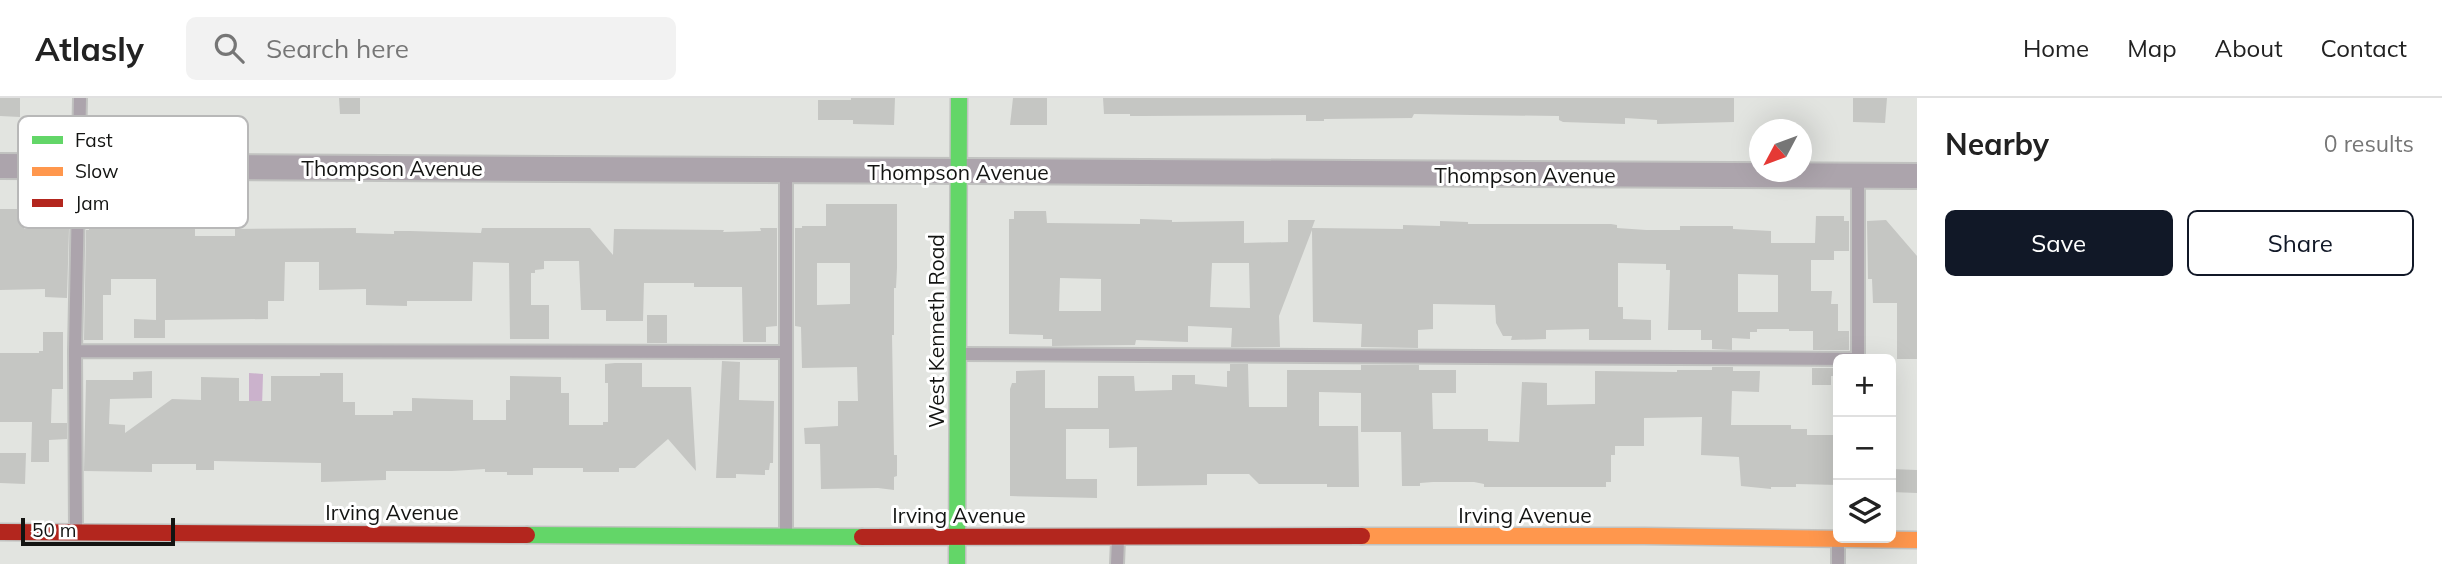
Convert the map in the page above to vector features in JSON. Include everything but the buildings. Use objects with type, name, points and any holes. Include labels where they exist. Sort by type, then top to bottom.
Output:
[{"type":"street","name":"West Kenneth Road","points":[[957,564],[959,98]]},
{"type":"street","name":"Thompson Avenue","points":[[0,166],[18,166]]},
{"type":"street","name":"Thompson Avenue","points":[[248,168],[1917,176]]},
{"type":"street","name":"Irving Avenue","points":[[0,532],[957,537],[1644,536],[1833,540]]},
{"type":"street","name":"Irving Avenue","points":[[1896,540],[1917,540]]},
{"type":"lane","points":[[80,98],[80,116]]},
{"type":"lane","points":[[786,171],[786,535]]},
{"type":"lane","points":[[1858,176],[1858,354]]},
{"type":"lane","points":[[76,532],[75,351],[78,228]]},
{"type":"lane","points":[[75,351],[785,352]]},
{"type":"lane","points":[[958,354],[1833,359]]},
{"type":"lane","points":[[1117,564],[1118,536]]},
{"type":"lane","points":[[1838,543],[1838,564]]},
{"type":"shaded area","points":[[249,373],[263,374],[262,407],[249,406]]},
{"type":"traffic: fast","points":[[957,564],[959,98]]},
{"type":"traffic: fast","points":[[527,535],[862,537]]},
{"type":"traffic: slow","points":[[1362,536],[1917,540]]},
{"type":"traffic: jam","points":[[0,532],[527,535]]},
{"type":"traffic: jam","points":[[862,537],[1362,536]]}]
